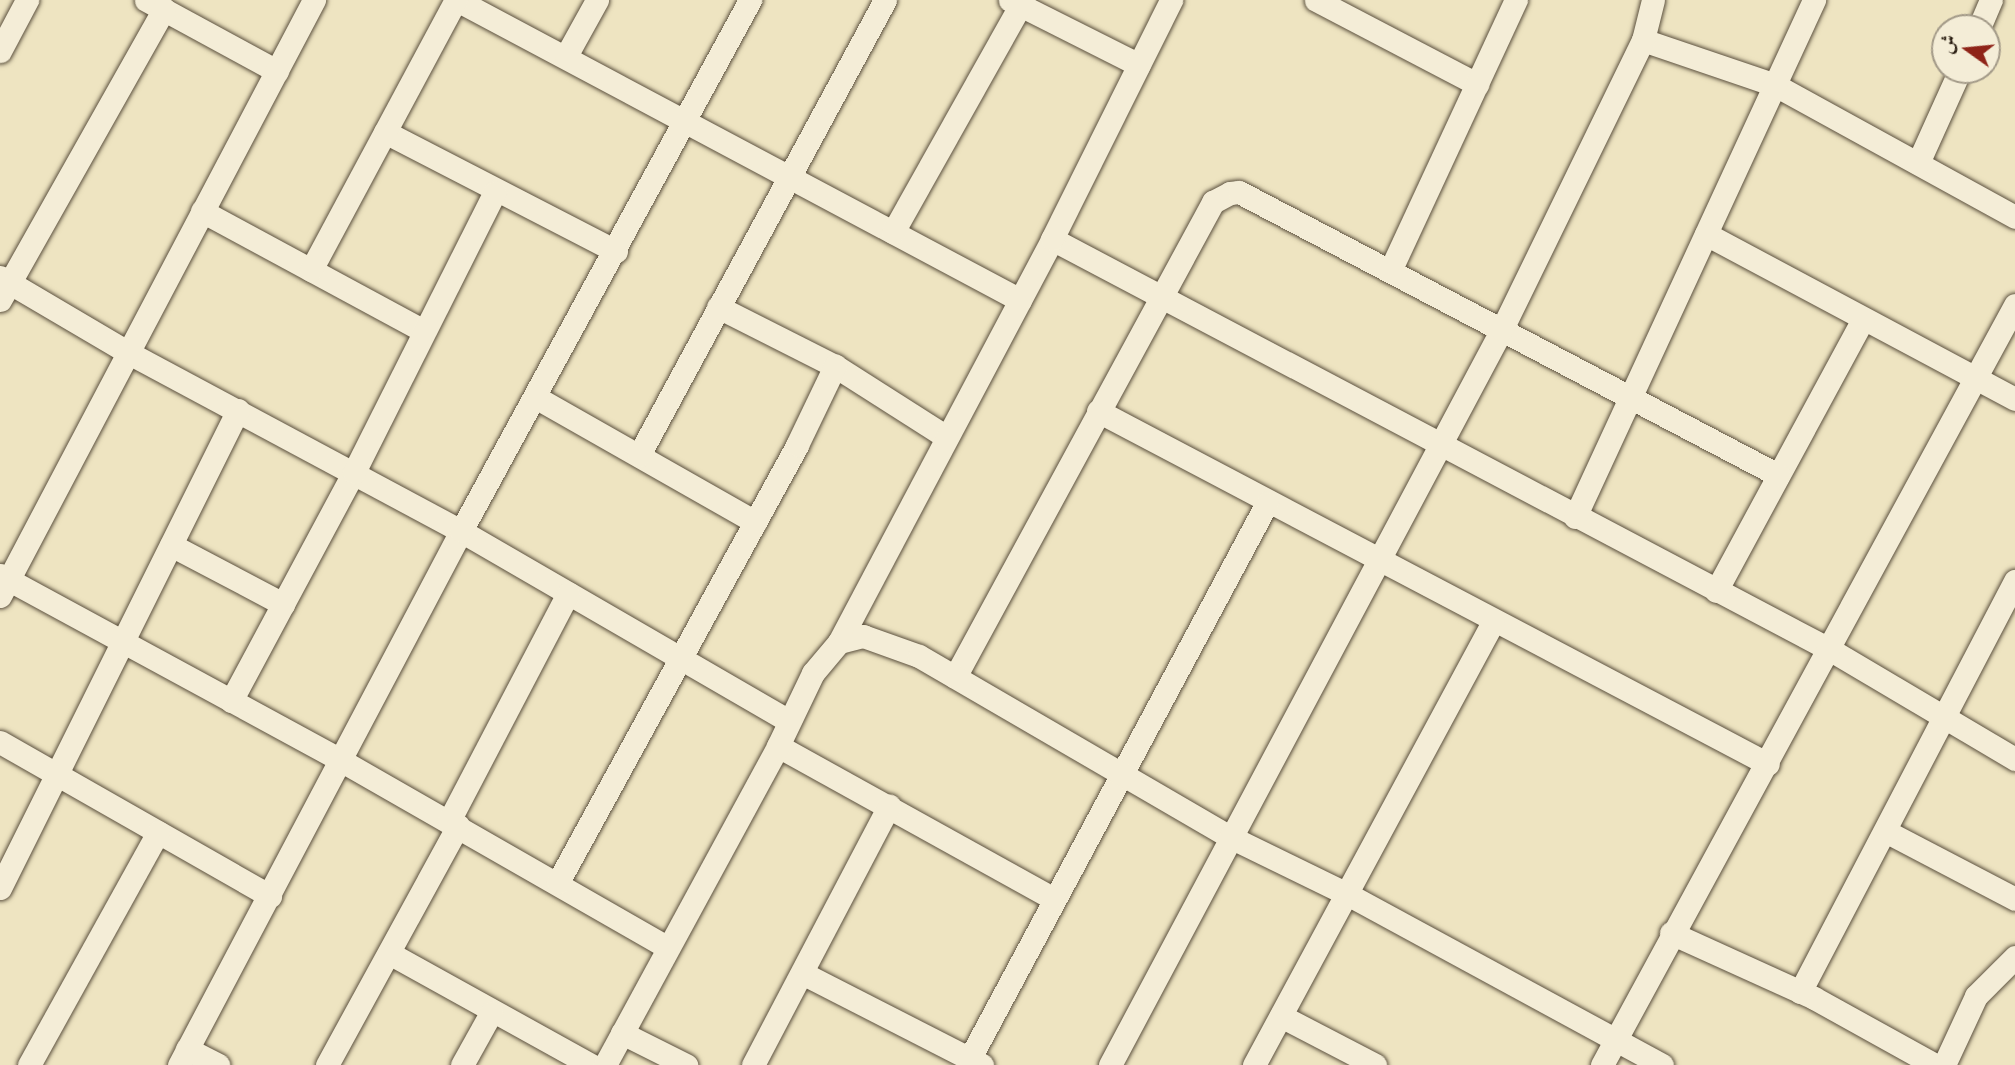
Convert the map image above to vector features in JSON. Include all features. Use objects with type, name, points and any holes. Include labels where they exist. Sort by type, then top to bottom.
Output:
[{"type":"street","points":[[0,51],[27,0]]},
{"type":"street","points":[[314,0],[129,353],[3,584],[123,642],[342,761],[667,947]]},
{"type":"street","points":[[311,270],[456,0],[566,56],[1020,300]]},
{"type":"street","points":[[566,56],[597,0]]},
{"type":"street","points":[[218,1065],[183,1057],[342,761],[461,531],[537,398],[750,0]]},
{"type":"street","points":[[639,455],[718,306],[792,178],[885,0]]},
{"type":"street","points":[[606,1065],[667,947],[778,746],[813,673],[839,642],[945,436],[1052,239],[1171,0]]},
{"type":"street","points":[[1316,0],[1477,84]]},
{"type":"street","points":[[1390,271],[1516,0]]},
{"type":"street","points":[[1110,1065],[1438,443],[1502,329],[1643,40],[1653,0]]},
{"type":"street","points":[[1575,517],[1814,0]]},
{"type":"street","points":[[892,232],[1018,2],[1139,65]]},
{"type":"street","points":[[276,71],[155,5],[3,286],[461,531],[680,655],[789,721]]},
{"type":"street","points":[[1643,40],[1774,85],[2015,217]]},
{"type":"street","points":[[1918,163],[1954,84]]},
{"type":"street","points":[[385,132],[495,192],[616,251]]},
{"type":"street","points":[[231,701],[354,472],[495,192]]},
{"type":"street","points":[[955,677],[1213,202],[1230,193],[1239,192],[1778,475]]},
{"type":"street","points":[[202,211],[424,331]]},
{"type":"street","points":[[1706,234],[2015,399]]},
{"type":"street","points":[[1052,239],[1829,649],[2015,759]]},
{"type":"street","points":[[1602,1065],[1615,1036],[1768,764],[2015,305]]},
{"type":"street","points":[[718,306],[835,366],[945,436]]},
{"type":"street","points":[[1716,591],[1863,318]]},
{"type":"street","points":[[558,883],[680,655],[755,522],[835,366]]},
{"type":"street","points":[[537,398],[755,522]]},
{"type":"street","points":[[0,888],[238,411]]},
{"type":"street","points":[[1098,411],[1267,503],[1768,764]]},
{"type":"street","points":[[804,974],[976,1062],[1054,899],[1267,503]]},
{"type":"street","points":[[171,545],[283,604]]},
{"type":"street","points":[[1800,992],[1887,832],[1940,717],[2009,608],[2015,581]]},
{"type":"street","points":[[327,1065],[389,953],[568,593]]},
{"type":"street","points":[[1254,1065],[1349,895],[1493,622]]},
{"type":"street","points":[[839,642],[863,636],[919,656],[1121,776],[1230,837],[1349,895],[1615,1036],[1662,1065]]},
{"type":"street","points":[[0,742],[270,895]]},
{"type":"street","points":[[778,746],[1054,899]]},
{"type":"street","points":[[753,1065],[804,974],[889,806]]},
{"type":"street","points":[[29,1065],[158,832]]},
{"type":"street","points":[[1887,832],[2015,899]]},
{"type":"street","points":[[1671,933],[1800,992],[1935,1065]]},
{"type":"street","points":[[389,953],[491,1013],[591,1065]]},
{"type":"street","points":[[1944,1065],[1976,996],[2015,957]]},
{"type":"street","points":[[462,1065],[491,1013]]},
{"type":"street","points":[[1281,1016],[1374,1065]]},
{"type":"street","points":[[622,1033],[686,1065]]}]
